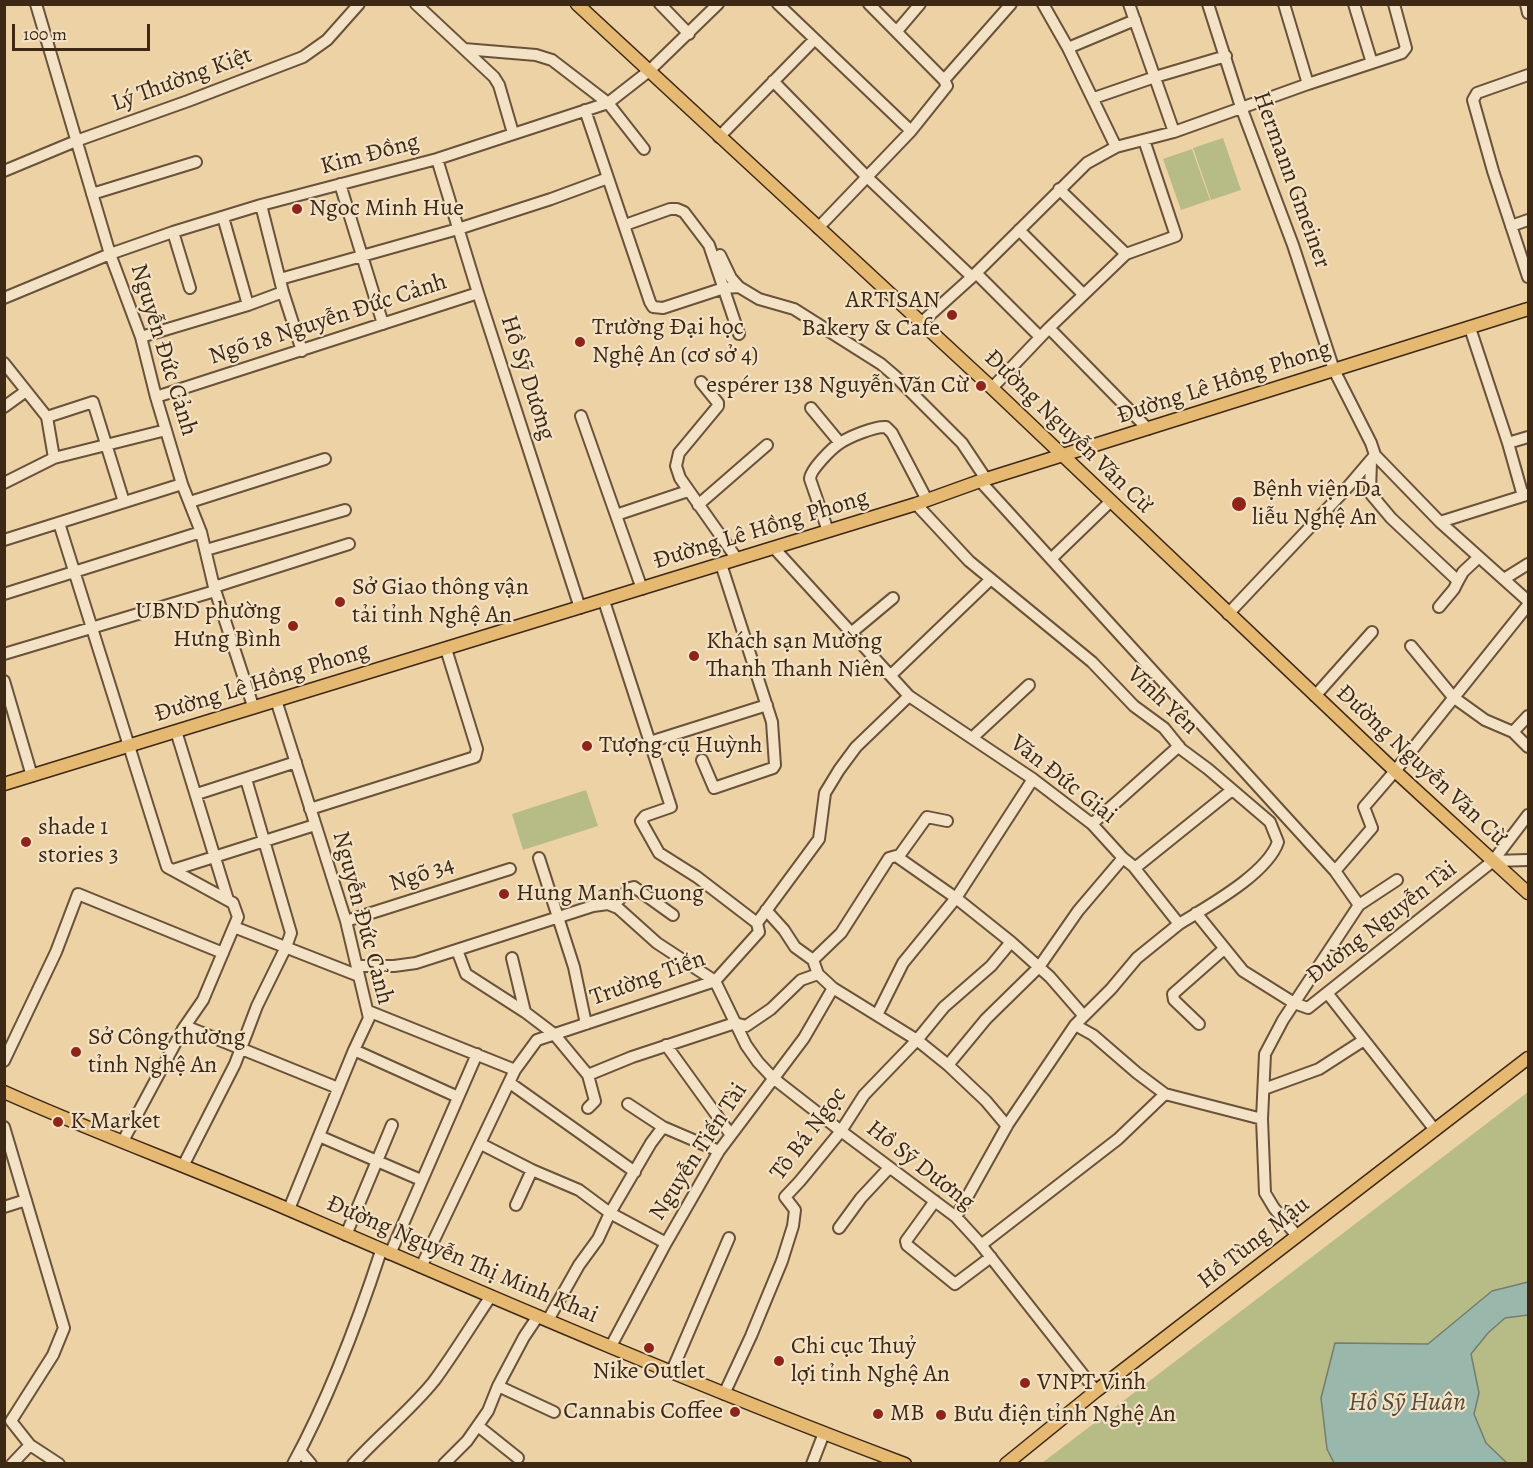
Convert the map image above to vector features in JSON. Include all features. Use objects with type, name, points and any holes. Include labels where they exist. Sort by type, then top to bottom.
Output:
[{"type":"main road","name":"Đường Nguyễn Văn Cừ","points":[[581,6],[992,388],[1315,696],[1528,893]]},
{"type":"main road","name":"Đường Lê Hồng Phong","points":[[4,784],[253,706],[604,601],[1528,309]]},
{"type":"main road","name":"Hồ Tùng Mậu","points":[[1006,1464],[1096,1391],[1528,1058]]},
{"type":"main road","name":"Đường Nguyễn Thị Minh Khai","points":[[4,1092],[289,1209],[671,1373],[905,1464]]},
{"type":"street","name":"Nguyễn Đức Cảnh","points":[[36,4],[110,254],[141,337],[182,484],[201,532],[214,589],[253,706]]},
{"type":"street","name":"Lý Thường Kiệt","points":[[4,171],[76,141],[303,57],[327,40],[359,4]]},
{"type":"street","points":[[416,4],[497,82],[513,133]]},
{"type":"street","points":[[660,4],[689,34]]},
{"type":"street","name":"Kim Đồng","points":[[4,298],[110,254],[173,232],[261,205],[437,159],[608,103],[649,71],[718,4]]},
{"type":"street","points":[[778,4],[911,131]]},
{"type":"street","points":[[818,228],[911,131],[946,88],[944,80],[869,4]]},
{"type":"street","points":[[897,32],[920,4]]},
{"type":"street","points":[[944,80],[1011,4]]},
{"type":"street","points":[[1044,4],[1094,98],[1116,147]]},
{"type":"street","points":[[1129,4],[1174,132]]},
{"type":"street","name":"Hermann Gmeiner","points":[[1208,4],[1241,107],[1293,245],[1334,370],[1371,443],[1373,458]]},
{"type":"street","points":[[1284,4],[1308,84]]},
{"type":"street","points":[[1354,4],[1372,63]]},
{"type":"street","points":[[921,323],[974,275],[1087,163],[1116,147],[1174,132],[1405,51],[1394,4]]},
{"type":"street","points":[[1526,4],[1528,14]]},
{"type":"street","points":[[1068,48],[1135,20]]},
{"type":"street","points":[[719,136],[814,40]]},
{"type":"street","points":[[464,49],[547,57],[558,63],[608,103],[644,149]]},
{"type":"street","points":[[1094,98],[1226,56]]},
{"type":"street","points":[[1528,75],[1477,93],[1473,100],[1528,276]]},
{"type":"street","points":[[773,81],[866,176],[1040,337]]},
{"type":"street","points":[[585,110],[653,307],[663,309],[724,288],[739,287]]},
{"type":"street","points":[[992,388],[1083,294],[1126,254],[1176,236],[1144,140]]},
{"type":"street","name":"Hồ Sỹ Dương","points":[[437,159],[580,608]]},
{"type":"street","points":[[92,194],[196,162]]},
{"type":"street","points":[[280,279],[458,230],[608,177]]},
{"type":"street","points":[[340,184],[383,324]]},
{"type":"street","points":[[1059,189],[1126,254]]},
{"type":"street","points":[[261,205],[283,292],[302,351]]},
{"type":"street","points":[[625,225],[670,209],[680,210],[709,245],[739,334]]},
{"type":"street","points":[[223,217],[248,305]]},
{"type":"street","points":[[1511,226],[1528,220]]},
{"type":"street","points":[[1019,230],[1083,294]]},
{"type":"street","points":[[173,232],[190,288]]},
{"type":"street","points":[[720,255],[730,278],[739,287],[762,301],[794,309],[881,364],[962,443],[983,480],[1051,559],[1335,871],[1359,905]]},
{"type":"street","points":[[141,337],[248,305],[283,292]]},
{"type":"street","name":"Ngõ 18 Nguyễn Đức Cảnh","points":[[156,397],[478,293]]},
{"type":"street","points":[[1049,328],[1148,429]]},
{"type":"street","points":[[1440,522],[1526,495],[1470,328]]},
{"type":"street","points":[[4,363],[47,417],[54,458]]},
{"type":"street","points":[[701,382],[718,406],[678,455],[676,470],[737,559]]},
{"type":"street","points":[[4,407],[26,391]]},
{"type":"street","points":[[47,417],[93,402],[124,502]]},
{"type":"street","points":[[811,408],[840,443],[810,475],[828,531]]},
{"type":"street","points":[[581,416],[642,589]]},
{"type":"street","name":"Vĩnh Yên","points":[[840,443],[879,427],[888,429],[921,502],[969,561],[1092,662],[1128,697],[1134,706],[1164,728],[1179,746],[1270,822],[1278,842],[1275,852],[1239,886],[1179,924]]},
{"type":"street","points":[[4,483],[54,458],[166,430]]},
{"type":"street","points":[[1508,443],[1528,437]]},
{"type":"street","points":[[698,505],[766,445]]},
{"type":"street","points":[[1335,871],[1372,828],[1364,807],[1528,603],[1373,458]]},
{"type":"street","points":[[1373,458],[1370,493],[1391,518],[1458,581]]},
{"type":"street","points":[[1228,614],[1373,458]]},
{"type":"street","points":[[190,502],[325,459]]},
{"type":"street","points":[[4,540],[182,484]]},
{"type":"street","points":[[616,515],[688,490]]},
{"type":"street","points":[[1051,559],[1110,502]]},
{"type":"street","points":[[206,550],[345,510]]},
{"type":"street","points":[[59,523],[167,867],[233,903],[238,917],[203,1000],[185,1026],[123,1141]]},
{"type":"street","points":[[4,594],[201,532]]},
{"type":"street","points":[[4,654],[92,628],[349,544]]},
{"type":"street","name":"Văn Đức Giai","points":[[774,548],[909,696],[1033,778],[1092,824],[1135,868],[1179,924]]},
{"type":"street","points":[[1439,607],[1454,589],[1463,572],[1479,557]]},
{"type":"street","points":[[702,760],[714,788],[773,768],[775,765],[774,734],[767,705],[721,564]]},
{"type":"street","points":[[1504,579],[1528,564]]},
{"type":"street","points":[[891,675],[991,579]]},
{"type":"street","points":[[851,633],[892,598]]},
{"type":"street","points":[[604,601],[671,807],[645,816],[641,821],[659,853],[697,877],[757,922]]},
{"type":"street","points":[[1315,696],[1372,632]]},
{"type":"street","points":[[1411,646],[1453,698],[1485,720],[1513,732],[1528,747]]},
{"type":"street","points":[[310,809],[475,757],[477,750],[446,648]]},
{"type":"street","points":[[4,681],[32,776]]},
{"type":"street","points":[[972,738],[1029,686]]},
{"type":"street","name":"Trường Tiến","points":[[421,1267],[515,1070],[537,1040],[715,981],[759,932],[757,922],[819,839],[825,793],[839,770],[856,747],[909,696]]},
{"type":"street","name":"Nguyễn Đức Cảnh","points":[[276,700],[346,921],[369,1018],[289,1209]]},
{"type":"street","points":[[650,742],[767,705]]},
{"type":"street","points":[[1513,732],[1528,716]]},
{"type":"street","points":[[176,731],[228,900]]},
{"type":"street","points":[[1092,824],[1179,746]]},
{"type":"street","points":[[197,794],[296,762]]},
{"type":"street","points":[[877,1015],[903,963],[956,898],[1033,778]]},
{"type":"street","points":[[183,1166],[241,1048],[257,1006],[291,933],[246,779]]},
{"type":"street","points":[[1135,868],[1232,790]]},
{"type":"street","name":"Đường Nguyễn Tài","points":[[1297,1236],[1274,1209],[1265,1193],[1262,1119],[1266,1054],[1294,1004],[1308,1008],[1328,994],[1493,861],[1528,815]]},
{"type":"street","points":[[899,856],[925,818],[929,816],[947,821]]},
{"type":"street","points":[[172,870],[315,825]]},
{"type":"street","points":[[813,960],[840,933],[889,858],[899,856],[1011,942],[1058,985],[1083,1015]]},
{"type":"street","points":[[539,858],[574,968],[586,1024]]},
{"type":"street","points":[[948,1065],[986,1019],[1039,967],[1078,911],[1123,858]]},
{"type":"street","points":[[1493,861],[1528,860]]},
{"type":"street","name":"Ngõ 34","points":[[346,921],[510,870]]},
{"type":"street","points":[[1196,913],[1243,970],[1294,1004],[1359,905],[1397,879]]},
{"type":"street","points":[[614,905],[630,888],[634,887],[673,915]]},
{"type":"street","points":[[4,1061],[56,952],[78,894],[223,953]]},
{"type":"street","points":[[234,927],[358,971],[406,965],[598,905],[614,905],[657,943],[715,981]]},
{"type":"street","points":[[766,910],[784,930],[795,947],[813,960],[818,974],[833,988],[917,1040],[948,1065],[986,1101],[1007,1126]]},
{"type":"street","points":[[956,1217],[1007,1126],[1075,1025],[1111,989],[1137,958],[1179,924]]},
{"type":"street","name":"Tô Bá Ngọc","points":[[724,1394],[782,1261],[793,1226],[795,1210],[784,1197],[841,1131],[864,1095],[917,1040],[944,1007],[991,966],[1011,942]]},
{"type":"street","points":[[1199,1024],[1174,999],[1173,994],[1224,949]]},
{"type":"street","points":[[457,950],[465,974],[525,1012],[554,1034],[588,1075],[595,1101],[588,1108]]},
{"type":"street","points":[[512,958],[525,1012]]},
{"type":"street","points":[[588,1075],[632,1056],[735,1023],[746,1026],[771,1010],[801,980],[818,974]]},
{"type":"street","name":"Hồ Sỹ Dương","points":[[715,981],[746,1045],[758,1062],[773,1078],[956,1217],[991,1257],[1096,1391]]},
{"type":"street","name":"Nguyễn Tiến Tài","points":[[610,1346],[719,1151],[804,1038],[833,988]]},
{"type":"street","points":[[1328,994],[1435,1130]]},
{"type":"street","points":[[368,1011],[515,1070]]},
{"type":"street","points":[[1075,1025],[1093,1035],[1165,1094],[1262,1119]]},
{"type":"street","points":[[185,1026],[338,1089]]},
{"type":"street","points":[[1264,1089],[1319,1069],[1364,1040]]},
{"type":"street","points":[[666,1046],[730,1136]]},
{"type":"street","points":[[354,1050],[458,1097]]},
{"type":"street","points":[[293,1464],[316,1421],[386,1252],[422,1180],[477,1054]]},
{"type":"street","points":[[510,1083],[635,1172]]},
{"type":"street","points":[[981,1245],[1118,1139],[1165,1094]]},
{"type":"street","points":[[628,1104],[663,1127],[719,1151]]},
{"type":"street","points":[[346,1235],[392,1125]]},
{"type":"street","points":[[4,1127],[64,1328],[53,1355],[11,1421],[30,1445],[58,1464]]},
{"type":"street","points":[[444,1464],[467,1441],[488,1412],[498,1386],[524,1337],[543,1318],[598,1239],[610,1213],[651,1143],[663,1127]]},
{"type":"street","points":[[319,1136],[422,1180]]},
{"type":"street","points":[[481,1144],[532,1170],[579,1190],[610,1213],[666,1243]]},
{"type":"street","points":[[839,1228],[861,1198],[890,1168]]},
{"type":"street","points":[[516,1205],[532,1170]]},
{"type":"street","points":[[4,1207],[26,1200]]},
{"type":"street","points":[[934,1201],[906,1240],[907,1245],[956,1284],[991,1257]]},
{"type":"street","points":[[671,1373],[729,1238]]},
{"type":"street","points":[[353,1464],[375,1439],[405,1413],[433,1381],[492,1296]]},
{"type":"street","points":[[498,1386],[554,1412]]},
{"type":"street","points":[[478,1426],[518,1458]]},
{"type":"street","points":[[812,1464],[824,1433]]},
{"type":"street","points":[[12,1464],[30,1445]]},
{"type":"street","points":[[300,1451],[311,1464]]},
{"type":"green space","points":[[1223,138],[1241,190],[1211,200],[1193,148]]},
{"type":"green space","points":[[1192,149],[1210,200],[1181,210],[1163,159]]},
{"type":"green space","points":[[586,790],[598,826],[523,850],[512,814]]},
{"type":"green space","points":[[1528,1092],[1528,1463],[1042,1463]]},
{"type":"water","name":"Hồ Sỹ Huân","points":[[1528,1282],[1528,1315],[1505,1318],[1488,1333],[1471,1354],[1479,1393],[1474,1414],[1486,1443],[1507,1463],[1334,1463],[1327,1449],[1321,1398],[1335,1343],[1428,1344],[1492,1291]]},
{"type":"place","name":"Ngoc Minh Hue","points":[[297,209]]},
{"type":"place","name":"ARTISAN Bakery & Cafe","points":[[952,315]]},
{"type":"place","name":"Trường Đại học Nghệ An (cơ sở 4)","points":[[580,342]]},
{"type":"place","name":"espérer 138 Nguyễn Văn Cừ","points":[[981,386]]},
{"type":"place","name":"Bệnh viện Da liễu Nghệ An","points":[[1239,504]]},
{"type":"place","name":"Sở Giao thông vận tải tỉnh Nghệ An","points":[[340,602]]},
{"type":"place","name":"UBND phường Hưng Bình","points":[[293,626]]},
{"type":"place","name":"Khách sạn Mường Thanh Thanh Niên","points":[[694,656]]},
{"type":"place","name":"Tượng cụ Huỳnh","points":[[587,746]]},
{"type":"place","name":"shade 1 stories 3","points":[[26,842]]},
{"type":"place","name":"Hung Manh Cuong","points":[[504,894]]},
{"type":"place","name":"Sở Công thương tỉnh Nghệ An","points":[[76,1052]]},
{"type":"place","name":"K Market","points":[[58,1122]]},
{"type":"place","name":"Nike Outlet","points":[[649,1348]]},
{"type":"place","name":"Chi cục Thuỷ lợi tỉnh Nghệ An","points":[[779,1361]]},
{"type":"place","name":"VNPT Vinh","points":[[1025,1383]]},
{"type":"place","name":"Cannabis Coffee","points":[[735,1412]]},
{"type":"place","name":"MB","points":[[878,1414]]},
{"type":"place","name":"Bưu điện tỉnh Nghệ An","points":[[941,1415]]}]
